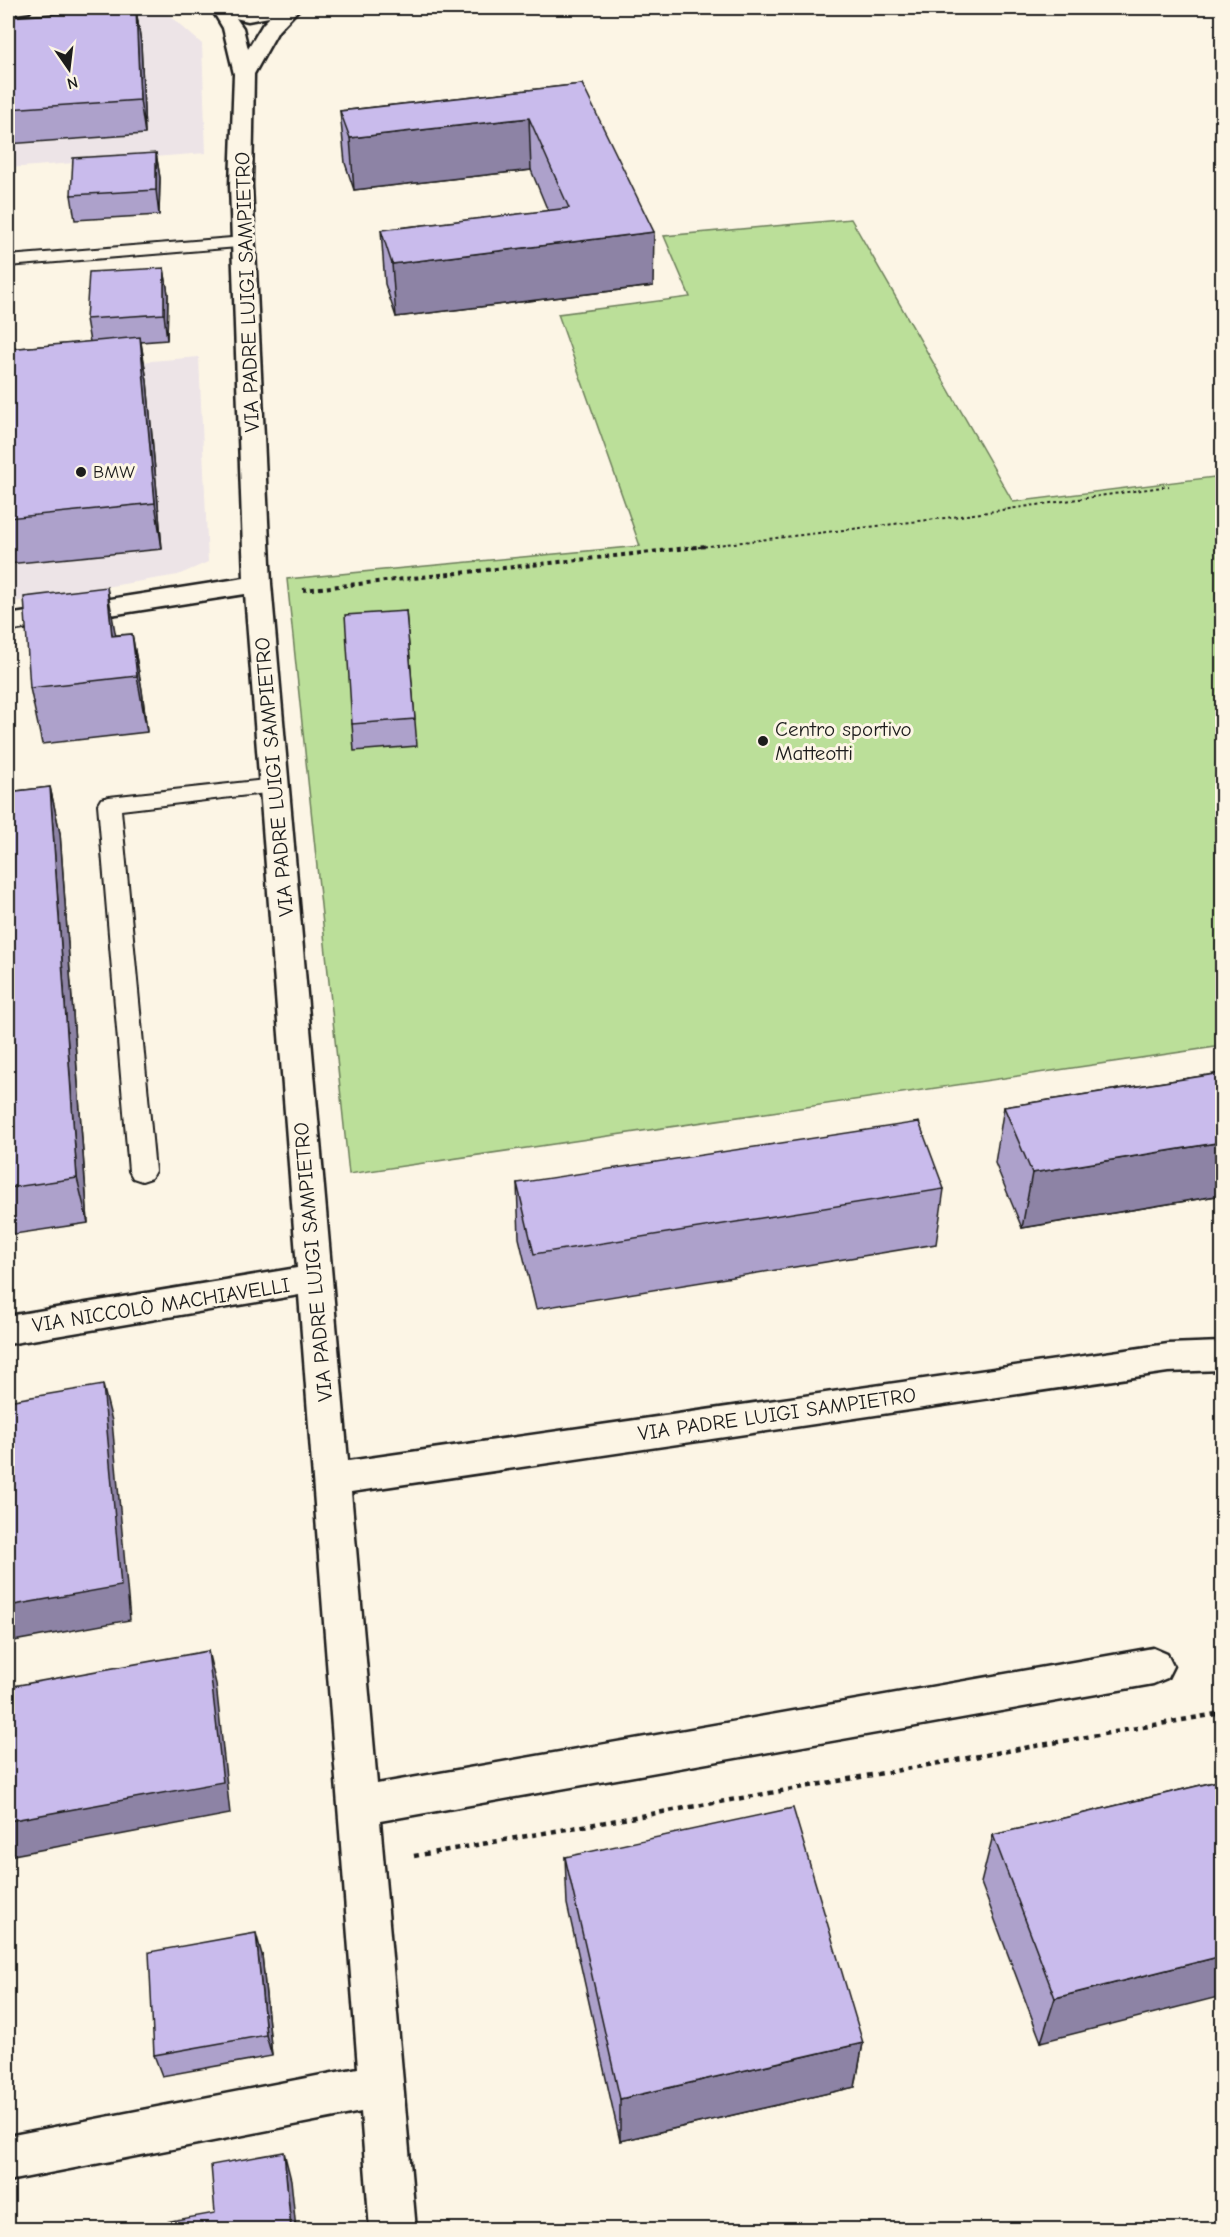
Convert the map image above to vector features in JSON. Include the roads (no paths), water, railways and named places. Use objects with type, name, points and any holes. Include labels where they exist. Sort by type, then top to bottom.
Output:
[{"type":"street","points":[[8,9],[22,8]]},
{"type":"street","points":[[218,8],[248,15],[289,8]]},
{"type":"street","name":"VIA PADRE LUIGI SAMPIETRO","points":[[218,8],[233,28],[244,74],[242,185],[258,584],[393,2229]]},
{"type":"street","name":"VIA PADRE LUIGI SAMPIETRO","points":[[244,74],[270,28],[289,8]]},
{"type":"street","points":[[8,623],[258,584]]},
{"type":"street","name":"VIA NICCOLÒ MACHIAVELLI","points":[[8,1330],[315,1279]]},
{"type":"street","name":"VIA PADRE LUIGI SAMPIETRO","points":[[332,1479],[1168,1358],[1222,1356]]},
{"type":"street","points":[[359,1806],[1153,1666]]},
{"type":"street","points":[[8,2159],[381,2086]]},
{"type":"lane","points":[[8,261],[244,242]]},
{"type":"lane","points":[[142,1171],[109,804],[275,786]]},
{"type":"place","name":"BMW","points":[[81,472]]},
{"type":"place","name":"Centro sportivo Matteotti","points":[[763,741]]}]
